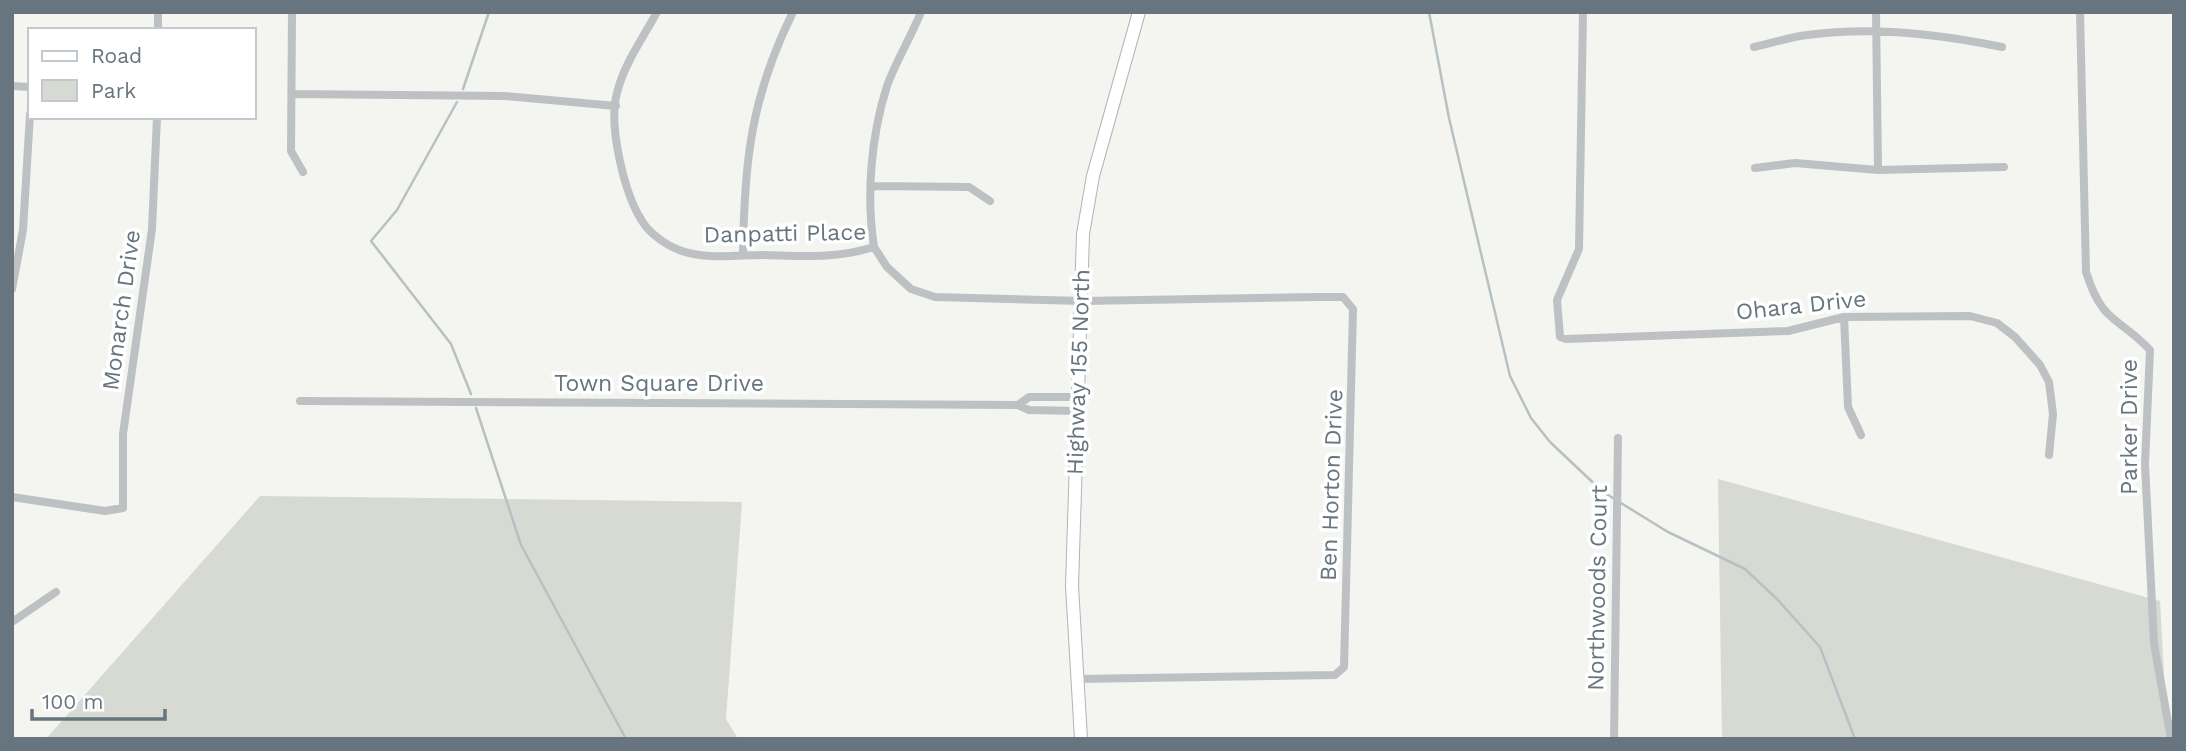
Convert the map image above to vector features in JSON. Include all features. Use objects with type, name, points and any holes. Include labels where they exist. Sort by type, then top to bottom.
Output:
[{"type":"main road","name":"Highway 155 North","points":[[1081,739],[1072,586],[1082,301],[1081,253],[1089,195],[1139,12]]},
{"type":"street","points":[[292,12],[291,151],[303,172]]},
{"type":"street","name":"Danpatti Place","points":[[657,12],[626,68],[616,94],[616,106],[620,155],[630,196],[643,223],[660,240],[680,251],[705,255],[843,256],[874,247],[887,267],[911,289],[935,298],[1082,301]]},
{"type":"street","points":[[743,255],[748,143],[769,62],[793,12]]},
{"type":"street","points":[[874,247],[870,223],[876,127],[888,85],[921,12]]},
{"type":"street","name":"Ohara Drive","points":[[1583,12],[1579,249],[1557,300],[1560,337],[1788,331],[1844,317],[1970,316],[1997,323],[2015,337],[2040,365],[2049,382],[2053,414],[2049,455]]},
{"type":"street","points":[[1875,12],[1878,170]]},
{"type":"street","name":"Parker Drive","points":[[2080,12],[2086,272],[2095,301],[2113,322],[2150,350],[2145,464],[2154,639],[2171,739]]},
{"type":"street","points":[[1754,47],[1808,35],[1875,32],[1945,35],[2002,47]]},
{"type":"street","points":[[293,94],[505,96],[616,106]]},
{"type":"street","points":[[12,289],[23,230],[30,119]]},
{"type":"street","name":"Monarch Drive","points":[[12,498],[105,511],[123,509],[123,434],[152,229],[157,119]]},
{"type":"street","points":[[1755,168],[1795,163],[1878,170],[2004,166]]},
{"type":"street","points":[[872,186],[969,187],[990,201]]},
{"type":"street","name":"Ben Horton Drive","points":[[1076,679],[1335,675],[1344,667],[1354,330],[1353,309],[1343,297],[1082,301]]},
{"type":"street","points":[[1844,317],[1848,407],[1861,435]]},
{"type":"street","name":"Town Square Drive","points":[[1018,405],[1029,397],[1078,404]]},
{"type":"street","name":"Town Square Drive","points":[[300,401],[1018,405],[1029,410],[1078,404]]},
{"type":"street","name":"Northwoods Court","points":[[1614,739],[1618,438]]},
{"type":"street","points":[[12,622],[56,592]]},
{"type":"green space","points":[[1718,479],[2160,601],[2166,712],[2173,739],[1722,739]]},
{"type":"green space","points":[[260,496],[742,502],[726,719],[738,739],[46,739]]},
{"type":"waterway","points":[[463,89],[489,12]]},
{"type":"waterway","points":[[1429,12],[1449,118],[1510,376],[1531,418],[1550,442],[1603,492],[1668,532],[1745,569],[1778,600],[1820,647],[1855,739]]},
{"type":"waterway","points":[[457,102],[397,210],[371,241],[451,344],[471,394]]},
{"type":"waterway","points":[[476,408],[521,545],[626,739]]}]
